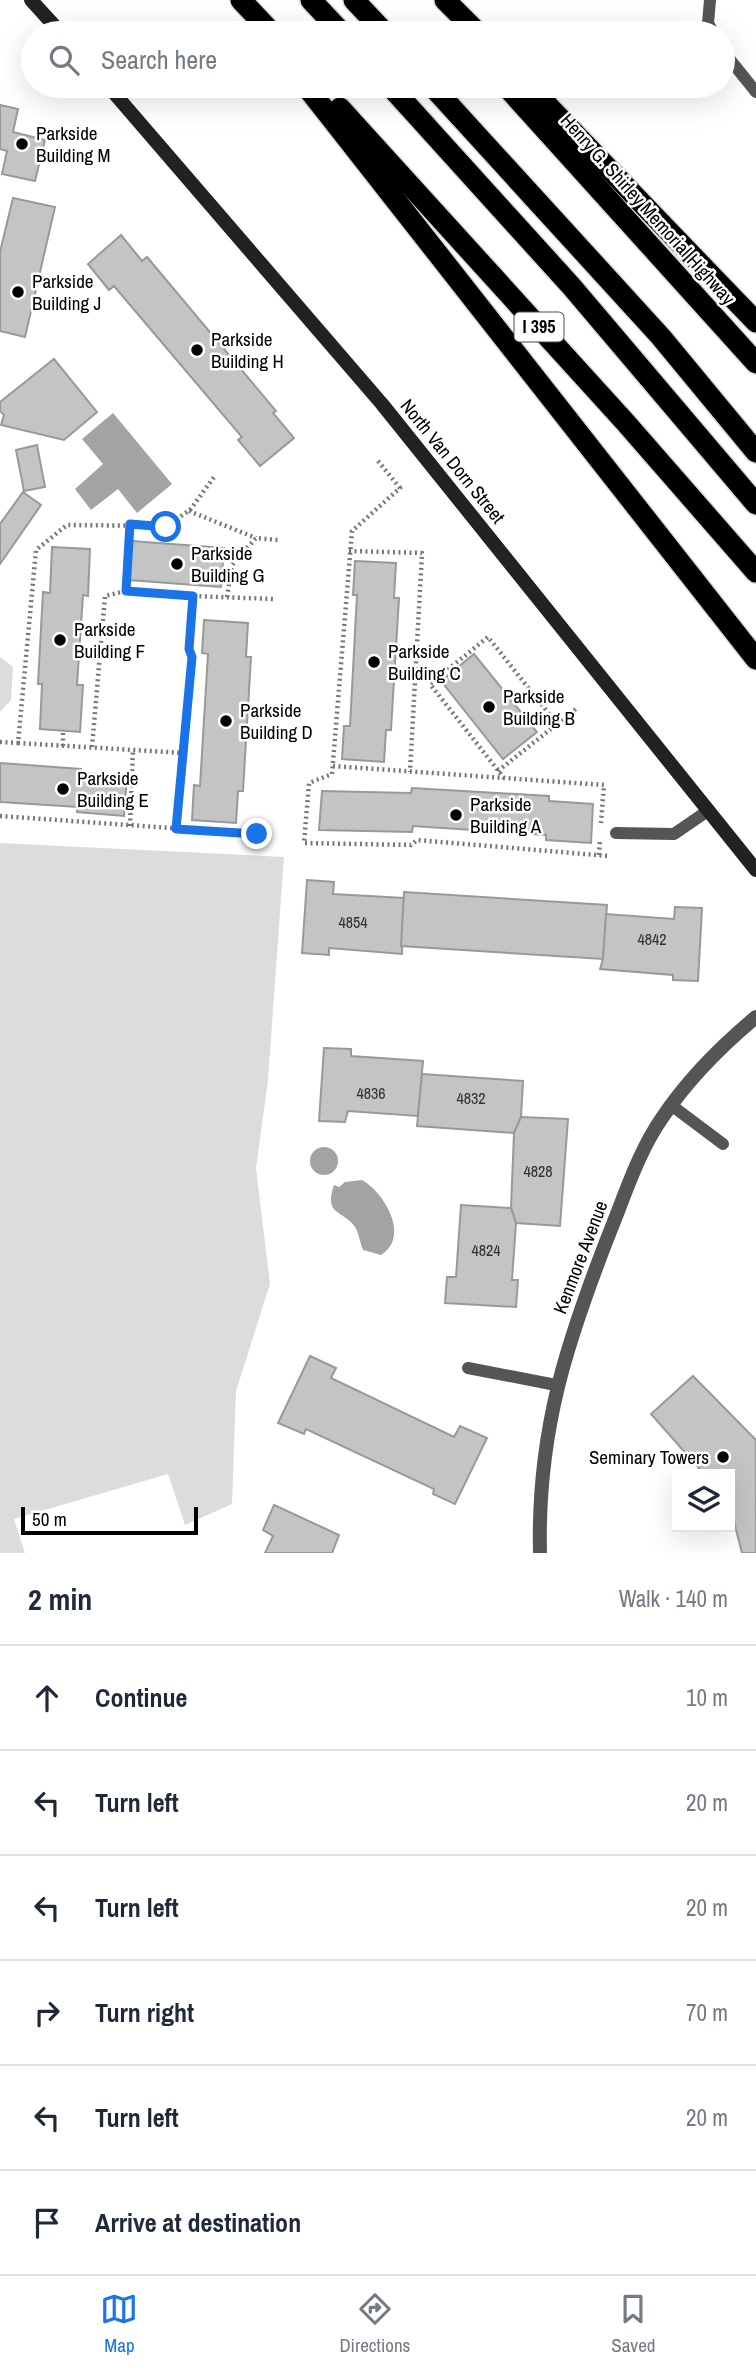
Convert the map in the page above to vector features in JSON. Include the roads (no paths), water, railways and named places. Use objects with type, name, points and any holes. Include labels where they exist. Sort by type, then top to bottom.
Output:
[{"type":"highway","points":[[240,0],[255,21]]},
{"type":"highway","points":[[240,0],[260,21]]},
{"type":"highway","points":[[312,0],[331,21]]},
{"type":"highway","points":[[354,0],[374,21]]},
{"type":"highway","points":[[429,0],[448,21]]},
{"type":"highway","points":[[445,0],[466,21]]},
{"type":"highway","points":[[315,98],[756,659]]},
{"type":"highway","name":"I 395","points":[[330,98],[617,413],[756,572]]},
{"type":"highway","points":[[401,98],[572,287],[756,504]]},
{"type":"highway","points":[[443,98],[661,337],[756,452]]},
{"type":"highway","name":"Henry G. Shirley Memorial Highway","points":[[517,98],[756,363]]},
{"type":"highway","points":[[541,98],[756,322]]},
{"type":"main road","points":[[31,0],[50,21]]},
{"type":"main road","name":"North Van Dorn Street","points":[[118,98],[342,355],[756,870]]},
{"type":"street","name":"Kenmore Avenue","points":[[540,1553],[544,1457],[556,1385],[582,1304],[638,1163],[671,1105],[716,1052],[756,1017]]},
{"type":"lane","points":[[708,21],[710,0]]},
{"type":"lane","points":[[735,66],[756,92]]},
{"type":"lane","points":[[616,833],[674,834],[709,810]]},
{"type":"lane","points":[[671,1105],[723,1144]]},
{"type":"lane","points":[[468,1368],[556,1385]]},
{"type":"place","name":"Parkside Building M","points":[[22,144]]},
{"type":"place","name":"Parkside Building J","points":[[18,292]]},
{"type":"place","name":"Parkside Building H","points":[[197,350]]},
{"type":"place","name":"Parkside Building G","points":[[177,564]]},
{"type":"place","name":"Parkside Building F","points":[[60,640]]},
{"type":"place","name":"Parkside Building C","points":[[374,662]]},
{"type":"place","name":"Parkside Building B","points":[[489,707]]},
{"type":"place","name":"Parkside Building D","points":[[226,721]]},
{"type":"place","name":"Parkside Building E","points":[[63,789]]},
{"type":"place","name":"Parkside Building A","points":[[456,815]]},
{"type":"place","name":"Seminary Towers","points":[[723,1457]]}]
